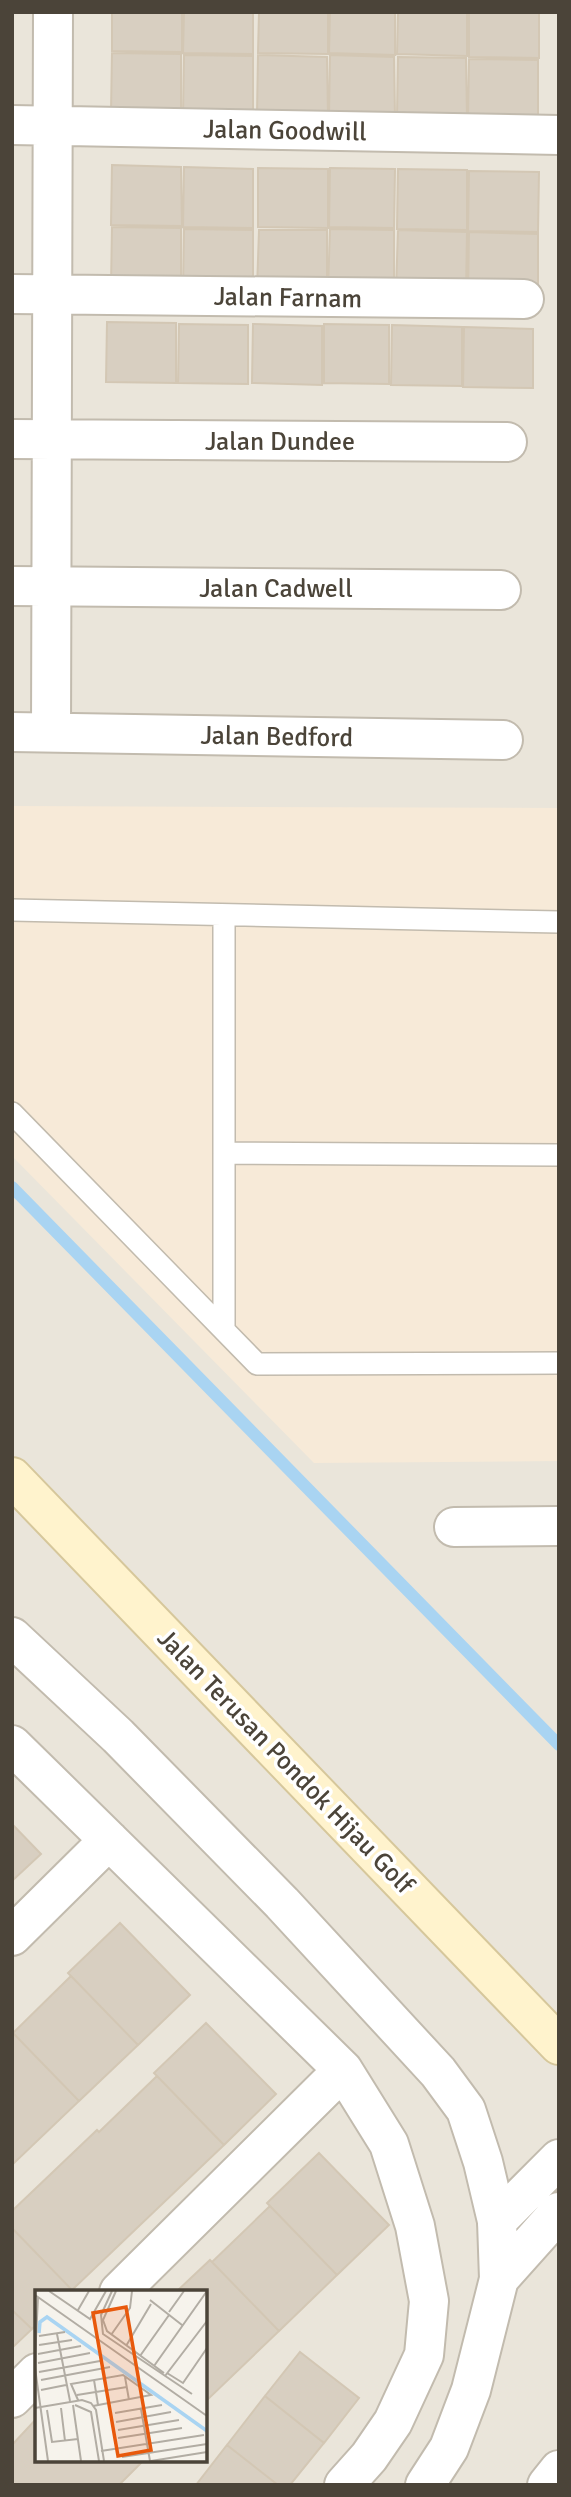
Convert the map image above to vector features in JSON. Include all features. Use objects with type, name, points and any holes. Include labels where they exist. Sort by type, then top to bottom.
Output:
[{"type":"main road","name":"Jalan Terusan Pondok Hijau Golf","points":[[12,1477],[559,2045]]},
{"type":"street","points":[[51,732],[53,12]]},
{"type":"street","name":"Jalan Goodwill","points":[[12,125],[559,135]]},
{"type":"street","name":"Jalan Farnam","points":[[12,294],[524,299]]},
{"type":"street","name":"Jalan Dundee","points":[[12,439],[508,442]]},
{"type":"street","name":"Jalan Cadwell","points":[[12,586],[501,590]]},
{"type":"street","name":"Jalan Bedford","points":[[12,732],[503,740]]},
{"type":"street","points":[[454,1527],[559,1526]]},
{"type":"street","points":[[12,1637],[118,1736],[282,1903],[438,2072],[466,2110],[483,2162],[497,2221],[499,2279],[471,2390],[449,2448],[425,2485]]},
{"type":"street","points":[[12,1745],[343,2070],[389,2144],[415,2226],[429,2301],[424,2355],[393,2422],[369,2457],[344,2485]]},
{"type":"street","points":[[12,1936],[109,1840]]},
{"type":"street","points":[[121,2290],[343,2070]]},
{"type":"street","points":[[497,2221],[559,2160]]},
{"type":"street","points":[[499,2279],[559,2212]]},
{"type":"street","points":[[12,2398],[35,2375]]},
{"type":"street","points":[[547,2485],[559,2470]]},
{"type":"lane","points":[[12,910],[559,922]]},
{"type":"lane","points":[[224,915],[224,1329]]},
{"type":"lane","points":[[12,1113],[257,1364],[559,1363]]},
{"type":"lane","points":[[224,1153],[559,1155]]},
{"type":"shaded area","points":[[12,12],[559,12],[559,2485],[12,2485]]},
{"type":"shaded area","points":[[12,806],[559,808],[559,1461],[314,1463],[12,1156]]},
{"type":"building","points":[[112,12],[182,12],[182,52],[112,51]]},
{"type":"building","points":[[184,12],[253,12],[253,54],[183,53]]},
{"type":"building","points":[[259,12],[328,12],[328,54],[258,53]]},
{"type":"building","points":[[330,12],[395,12],[395,55],[329,53]]},
{"type":"building","points":[[398,12],[467,12],[467,56],[397,54]]},
{"type":"building","points":[[469,12],[539,12],[539,58],[469,57]]},
{"type":"building","points":[[112,53],[181,54],[181,114],[111,112]]},
{"type":"building","points":[[184,55],[253,56],[253,116],[183,114]]},
{"type":"building","points":[[258,55],[327,57],[328,116],[257,115]]},
{"type":"building","points":[[330,55],[394,57],[395,116],[329,115]]},
{"type":"building","points":[[398,57],[466,58],[467,117],[397,116]]},
{"type":"building","points":[[469,59],[538,60],[538,119],[468,118]]},
{"type":"building","points":[[112,165],[181,167],[182,226],[111,225]]},
{"type":"building","points":[[184,167],[253,169],[253,228],[183,227]]},
{"type":"building","points":[[258,168],[328,169],[328,228],[258,227]]},
{"type":"building","points":[[330,168],[395,169],[394,228],[329,227]]},
{"type":"building","points":[[398,169],[467,170],[467,230],[397,229]]},
{"type":"building","points":[[469,171],[539,172],[538,232],[468,231]]},
{"type":"building","points":[[112,227],[181,228],[181,287],[111,286]]},
{"type":"building","points":[[184,229],[253,230],[253,289],[183,288]]},
{"type":"building","points":[[330,229],[394,230],[394,289],[328,288]]},
{"type":"building","points":[[259,230],[327,230],[327,290],[257,289]]},
{"type":"building","points":[[398,230],[467,232],[466,291],[396,290]]},
{"type":"building","points":[[469,232],[538,234],[538,293],[468,292]]},
{"type":"building","points":[[107,322],[176,323],[176,383],[106,382]]},
{"type":"building","points":[[179,324],[248,325],[248,384],[178,383]]},
{"type":"building","points":[[253,324],[322,326],[322,385],[252,383]]},
{"type":"building","points":[[324,324],[389,325],[389,384],[324,383]]},
{"type":"building","points":[[392,325],[462,327],[462,386],[391,385]]},
{"type":"building","points":[[464,327],[533,329],[533,388],[463,387]]},
{"type":"building","points":[[12,1824],[41,1854],[12,1881]]},
{"type":"building","points":[[120,1923],[190,1995],[138,2045],[68,1973]]},
{"type":"building","points":[[71,1976],[138,2045],[79,2101],[13,2033]]},
{"type":"building","points":[[206,2023],[276,2094],[224,2145],[154,2073]]},
{"type":"building","points":[[12,2032],[79,2101],[12,2165]]},
{"type":"building","points":[[157,2076],[224,2145],[72,2290],[12,2228],[12,2211]]},
{"type":"building","points":[[319,2153],[389,2225],[337,2275],[267,2203]]},
{"type":"building","points":[[270,2206],[337,2275],[279,2331],[212,2262]]},
{"type":"building","points":[[12,2228],[72,2290],[35,2290],[35,2326],[32,2329],[12,2310]]},
{"type":"building","points":[[210,2260],[279,2331],[206,2401],[206,2290],[178,2290]]},
{"type":"building","points":[[12,2310],[32,2329],[12,2348]]},
{"type":"building","points":[[300,2352],[359,2398],[324,2443],[265,2396]]},
{"type":"building","points":[[265,2396],[324,2443],[290,2485],[278,2485],[227,2445]]},
{"type":"building","points":[[35,2420],[35,2462],[142,2462],[119,2485],[12,2485],[12,2445]]},
{"type":"building","points":[[227,2445],[278,2485],[196,2485]]},
{"type":"waterway","points":[[12,1187],[559,1745]]}]
